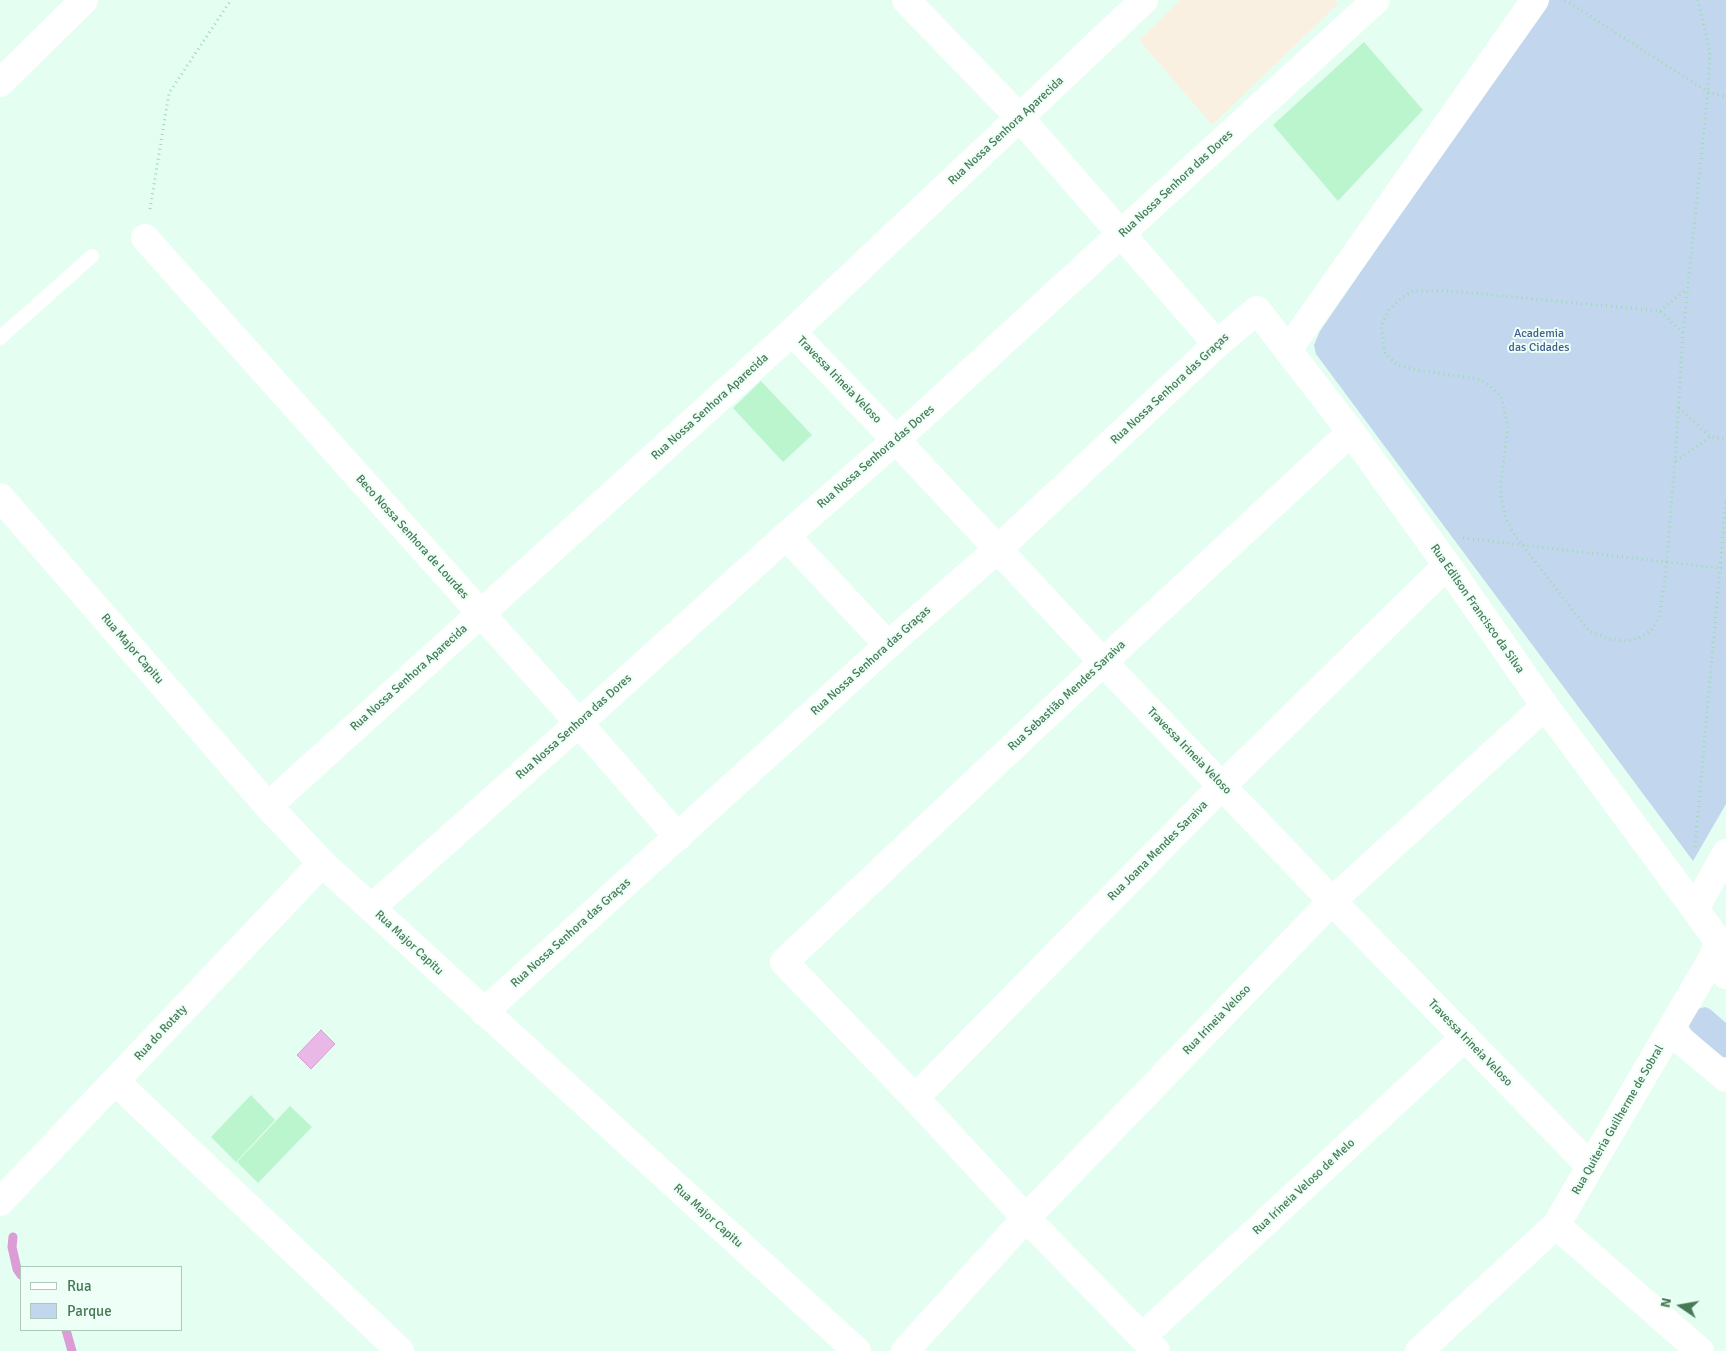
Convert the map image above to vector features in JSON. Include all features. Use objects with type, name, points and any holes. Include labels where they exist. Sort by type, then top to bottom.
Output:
[{"type":"street","points":[[0,83],[84,0]]},
{"type":"street","points":[[906,0],[1020,118],[1217,344]]},
{"type":"street","points":[[1288,350],[1535,0]]},
{"type":"street","name":"Rua Nossa Senhora Aparecida","points":[[268,806],[792,332],[1020,118],[1137,2]]},
{"type":"street","name":"Rua Nossa Senhora das Dores","points":[[371,908],[786,536],[896,440],[1121,234],[1369,2]]},
{"type":"street","name":"Beco Nossa Senhora de Lourdes","points":[[145,238],[579,723],[678,837]]},
{"type":"street","name":"Rua Edilson Francisco da Silva","points":[[1257,310],[1351,432],[1545,706],[1695,908]]},
{"type":"street","name":"Rua Nossa Senhora das Graças","points":[[484,1012],[888,645],[998,550],[1217,344],[1257,310]]},
{"type":"street","name":"Travessa Irineia Veloso","points":[[792,332],[896,440],[1103,662],[1590,1166]]},
{"type":"street","name":"Rua Sebastião Mendes Saraiva","points":[[915,1098],[784,962],[1351,432]]},
{"type":"street","name":"Rua Major Capitu","points":[[0,497],[268,806],[322,863],[857,1351]]},
{"type":"street","points":[[786,536],[888,645]]},
{"type":"street","name":"Rua Joana Mendes Saraiva","points":[[915,1098],[1222,786],[1447,566]]},
{"type":"street","name":"Rua Irineia Veloso","points":[[905,1351],[1026,1218],[1332,901],[1545,706]]},
{"type":"street","points":[[1695,908],[1726,853]]},
{"type":"street","name":"Rua do Rotaty","points":[[0,1202],[322,863]]},
{"type":"street","name":"Rua Quiteria Guilherme de Sobral","points":[[1419,1351],[1556,1225],[1670,1031],[1720,966],[1718,941],[1695,908]]},
{"type":"street","points":[[1670,1031],[1726,1078]]},
{"type":"street","name":"Rua Irineia Veloso de Melo","points":[[1149,1343],[1465,1037]]},
{"type":"street","points":[[115,1082],[400,1351]]},
{"type":"street","points":[[915,1098],[1026,1218],[1149,1343]]},
{"type":"street","points":[[1556,1225],[1700,1351]]},
{"type":"lane","points":[[0,338],[92,256]]},
{"type":"path","points":[[145,238],[170,93],[231,0]]},
{"type":"path","points":[[1565,0],[1708,92],[1726,97]]},
{"type":"path","points":[[1683,333],[1660,311],[1450,291],[1412,291],[1399,300],[1390,310],[1381,326],[1385,354],[1397,365],[1417,370],[1478,379],[1488,384],[1501,397],[1508,426],[1501,482],[1506,520],[1514,534],[1588,630],[1609,639],[1627,641],[1639,638],[1653,629],[1660,610],[1675,461],[1683,333],[1708,92],[1710,52],[1698,0]]},
{"type":"path","points":[[1660,311],[1688,288]]},
{"type":"path","points":[[1679,408],[1710,437]]},
{"type":"path","points":[[1675,461],[1710,437],[1726,438]]},
{"type":"path","points":[[1694,852],[1726,500]]},
{"type":"path","points":[[1423,533],[1524,547],[1726,569]]},
{"type":"shaded area","points":[[1180,0],[1335,0],[1338,4],[1212,125],[1139,40]]},
{"type":"shaded area","points":[[321,1030],[335,1044],[311,1069],[297,1055]]},
{"type":"green space","name":"Academia das Cidades","points":[[1548,0],[1726,0],[1726,804],[1693,861],[1316,354],[1314,345],[1320,331]]},
{"type":"green space","points":[[1705,1007],[1726,1023],[1726,1057],[1720,1057],[1689,1026],[1698,1009]]},
{"type":"building","points":[[1364,42],[1423,110],[1338,201],[1273,125]]},
{"type":"building","points":[[761,381],[812,435],[783,462],[733,408]]},
{"type":"building","points":[[251,1095],[275,1120],[236,1162],[211,1137]]},
{"type":"building","points":[[290,1106],[312,1127],[258,1183],[237,1162]]},
{"type":"waterway","points":[[13,1237],[12,1247],[17,1269],[20,1274]]},
{"type":"waterway","points":[[66,1331],[72,1351]]}]
